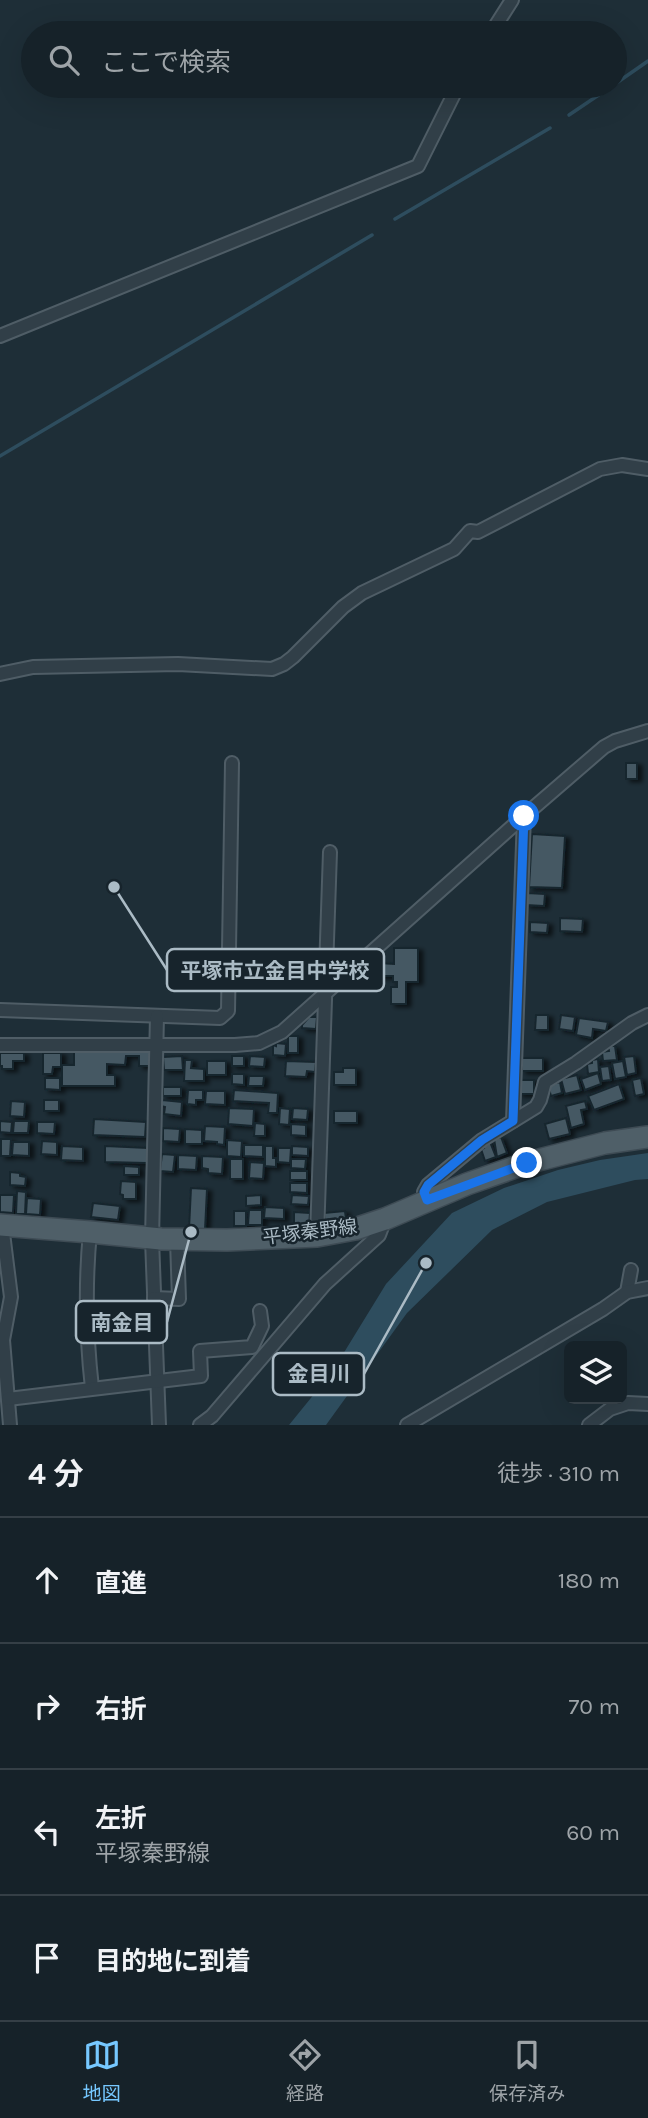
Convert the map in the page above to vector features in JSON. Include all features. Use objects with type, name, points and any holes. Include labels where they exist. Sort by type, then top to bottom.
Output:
[{"type":"main road","name":"平塚秦野線","points":[[1,1225],[177,1240],[317,1236],[355,1230],[527,1163],[606,1143],[648,1137]]},
{"type":"street","points":[[499,21],[512,0]]},
{"type":"street","points":[[0,336],[418,166],[452,98]]},
{"type":"street","points":[[0,674],[33,667],[165,664],[272,669],[284,664],[342,607],[362,593],[454,549],[470,531],[478,532],[600,469],[622,465],[648,469]]},
{"type":"street","points":[[0,1045],[235,1045],[259,1043],[282,1032],[604,747],[648,731]]},
{"type":"street","points":[[0,1010],[219,1018],[228,1011],[232,763]]},
{"type":"street","points":[[513,1121],[524,816]]},
{"type":"street","points":[[317,1236],[330,852]]},
{"type":"street","points":[[427,1200],[424,1192],[428,1185],[482,1140],[536,1107],[545,1082],[648,1015]]},
{"type":"street","points":[[157,1016],[152,1239],[159,1425]]},
{"type":"street","points":[[200,1425],[212,1416],[325,1284],[379,1235],[385,1219]]},
{"type":"street","points":[[1,1225],[12,1297],[3,1340],[10,1425]]},
{"type":"street","points":[[90,1231],[86,1276],[92,1388]]},
{"type":"street","points":[[154,1298],[179,1298],[177,1240]]},
{"type":"street","points":[[626,1292],[631,1270]]},
{"type":"street","points":[[407,1425],[603,1309],[626,1292],[648,1289]]},
{"type":"street","points":[[8,1399],[201,1376],[200,1351],[252,1347],[262,1326],[260,1311]]},
{"type":"street","points":[[259,1333],[276,1343]]},
{"type":"street","points":[[589,1425],[610,1409],[628,1403],[648,1405]]},
{"type":"water","points":[[648,1153],[648,1179],[547,1202],[492,1230],[407,1313],[326,1425],[289,1425],[332,1372],[386,1284],[452,1213],[504,1188],[558,1170]]},
{"type":"building","points":[[626,763],[637,763],[637,779],[626,779]]},
{"type":"building","points":[[532,834],[565,836],[562,888],[529,887]]},
{"type":"building","points":[[527,893],[545,894],[544,906],[526,905]]},
{"type":"building","points":[[560,918],[583,919],[582,932],[560,931]]},
{"type":"building","points":[[530,922],[548,923],[547,933],[530,932]]},
{"type":"building","points":[[394,948],[418,948],[418,982],[406,982],[406,1004],[391,1004],[391,987],[397,987],[393,976],[378,976],[378,963],[394,964]]},
{"type":"building","points":[[536,1015],[548,1015],[548,1030],[535,1030]]},
{"type":"building","points":[[561,1015],[575,1017],[573,1031],[559,1029]]},
{"type":"building","points":[[309,1017],[317,1017],[316,1029],[302,1028]]},
{"type":"building","points":[[579,1018],[608,1022],[606,1031],[593,1029],[592,1038],[576,1035]]},
{"type":"building","points":[[288,1036],[298,1036],[298,1053],[288,1053]]},
{"type":"building","points":[[276,1043],[286,1044],[285,1056],[273,1055],[273,1045],[276,1046]]},
{"type":"building","points":[[608,1046],[615,1046],[617,1060],[603,1061],[602,1052],[609,1051]]},
{"type":"building","points":[[74,1050],[150,1051],[150,1066],[139,1066],[139,1056],[126,1056],[125,1065],[107,1064],[107,1075],[115,1075],[115,1086],[62,1086],[62,1065],[74,1065]]},
{"type":"building","points":[[0,1053],[24,1053],[24,1061],[13,1061],[13,1069],[2,1069]]},
{"type":"building","points":[[43,1053],[61,1053],[61,1067],[53,1067],[52,1074],[43,1074]]},
{"type":"building","points":[[182,1056],[183,1070],[164,1070],[163,1057]]},
{"type":"building","points":[[232,1056],[244,1056],[244,1066],[232,1066]]},
{"type":"building","points":[[250,1056],[265,1057],[264,1067],[249,1066]]},
{"type":"building","points":[[634,1056],[636,1073],[627,1075],[624,1057]]},
{"type":"building","points":[[522,1058],[543,1058],[543,1071],[522,1071]]},
{"type":"building","points":[[598,1059],[599,1072],[588,1074],[587,1064]]},
{"type":"building","points":[[185,1060],[192,1060],[191,1068],[204,1069],[204,1081],[184,1081]]},
{"type":"building","points":[[207,1061],[226,1061],[226,1075],[207,1075]]},
{"type":"building","points":[[286,1061],[316,1062],[315,1072],[307,1071],[306,1077],[285,1076]]},
{"type":"building","points":[[623,1061],[626,1077],[615,1079],[612,1063]]},
{"type":"building","points":[[609,1066],[611,1080],[602,1081],[600,1067]]},
{"type":"building","points":[[343,1068],[356,1068],[356,1085],[334,1085],[334,1072],[343,1072]]},
{"type":"building","points":[[598,1073],[601,1084],[585,1090],[581,1079]]},
{"type":"building","points":[[232,1074],[244,1074],[244,1085],[232,1084]]},
{"type":"building","points":[[577,1075],[581,1090],[565,1094],[561,1079]]},
{"type":"building","points":[[249,1076],[264,1076],[263,1086],[248,1086]]},
{"type":"building","points":[[45,1078],[60,1078],[60,1090],[45,1089]]},
{"type":"building","points":[[641,1078],[644,1094],[635,1096],[632,1080]]},
{"type":"building","points":[[519,1080],[534,1080],[534,1094],[519,1094]]},
{"type":"building","points":[[560,1082],[562,1093],[551,1096],[548,1085]]},
{"type":"building","points":[[619,1084],[624,1099],[594,1110],[588,1096]]},
{"type":"building","points":[[163,1087],[181,1087],[181,1096],[163,1096]]},
{"type":"building","points":[[188,1090],[203,1090],[203,1100],[196,1100],[196,1105],[187,1104]]},
{"type":"building","points":[[234,1090],[278,1093],[277,1113],[268,1113],[269,1103],[233,1101]]},
{"type":"building","points":[[206,1091],[225,1091],[225,1105],[205,1104]]},
{"type":"building","points":[[44,1100],[59,1100],[59,1111],[44,1111]]},
{"type":"building","points":[[162,1100],[182,1102],[181,1116],[164,1114]]},
{"type":"building","points":[[11,1101],[25,1102],[24,1117],[10,1116]]},
{"type":"building","points":[[585,1101],[587,1109],[581,1110],[584,1124],[571,1128],[566,1106]]},
{"type":"building","points":[[229,1108],[254,1109],[253,1126],[228,1124]]},
{"type":"building","points":[[280,1108],[290,1109],[289,1125],[279,1124]]},
{"type":"building","points":[[293,1108],[308,1109],[307,1120],[292,1119]]},
{"type":"building","points":[[334,1111],[357,1111],[357,1123],[334,1123]]},
{"type":"building","points":[[566,1118],[570,1134],[549,1139],[545,1124]]},
{"type":"building","points":[[94,1119],[146,1122],[145,1137],[93,1135]]},
{"type":"building","points":[[0,1121],[12,1122],[11,1133],[0,1132]]},
{"type":"building","points":[[14,1121],[29,1121],[28,1133],[13,1133]]},
{"type":"building","points":[[37,1122],[55,1122],[54,1134],[37,1133]]},
{"type":"building","points":[[255,1123],[265,1124],[265,1136],[254,1136]]},
{"type":"building","points":[[291,1124],[306,1125],[306,1136],[291,1135]]},
{"type":"building","points":[[205,1126],[225,1127],[224,1145],[204,1141]]},
{"type":"building","points":[[163,1128],[180,1129],[179,1142],[163,1141]]},
{"type":"building","points":[[185,1129],[202,1130],[202,1144],[185,1144]]},
{"type":"building","points":[[501,1137],[507,1153],[497,1157],[494,1139]]},
{"type":"building","points":[[1,1139],[11,1139],[10,1156],[1,1156]]},
{"type":"building","points":[[227,1140],[242,1141],[241,1157],[227,1156]]},
{"type":"building","points":[[42,1141],[57,1142],[57,1155],[41,1154]]},
{"type":"building","points":[[13,1142],[29,1142],[29,1156],[12,1155]]},
{"type":"building","points":[[490,1142],[496,1157],[485,1161],[481,1149]]},
{"type":"building","points":[[244,1145],[263,1145],[263,1157],[244,1156]]},
{"type":"building","points":[[62,1146],[83,1147],[83,1161],[61,1160]]},
{"type":"building","points":[[105,1146],[148,1148],[147,1163],[105,1162]]},
{"type":"building","points":[[265,1146],[273,1146],[276,1167],[265,1166]]},
{"type":"building","points":[[292,1146],[308,1147],[308,1156],[292,1155]]},
{"type":"building","points":[[278,1148],[291,1148],[290,1163],[278,1162]]},
{"type":"building","points":[[162,1154],[175,1155],[173,1172],[160,1171]]},
{"type":"building","points":[[178,1155],[197,1156],[196,1170],[178,1169]]},
{"type":"building","points":[[202,1156],[223,1157],[222,1174],[208,1173],[208,1169],[202,1168]]},
{"type":"building","points":[[230,1159],[243,1159],[243,1179],[230,1179]]},
{"type":"building","points":[[291,1159],[306,1159],[305,1169],[291,1168]]},
{"type":"building","points":[[250,1162],[264,1163],[263,1179],[249,1178]]},
{"type":"building","points":[[124,1166],[139,1167],[139,1175],[124,1175]]},
{"type":"building","points":[[290,1171],[307,1171],[307,1180],[290,1180]]},
{"type":"building","points":[[10,1172],[26,1177],[25,1186],[10,1185]]},
{"type":"building","points":[[121,1181],[136,1182],[136,1199],[123,1199],[120,1194]]},
{"type":"building","points":[[290,1183],[307,1183],[307,1193],[290,1192]]},
{"type":"building","points":[[191,1188],[207,1189],[205,1230],[189,1229]]},
{"type":"building","points":[[17,1191],[26,1192],[25,1214],[16,1214]]},
{"type":"building","points":[[0,1195],[14,1195],[13,1213],[0,1212]]},
{"type":"building","points":[[261,1195],[261,1205],[246,1206],[246,1196]]},
{"type":"building","points":[[292,1195],[309,1196],[308,1205],[291,1204]]},
{"type":"building","points":[[27,1198],[41,1199],[40,1215],[26,1214]]},
{"type":"building","points":[[93,1203],[120,1206],[118,1220],[91,1217]]},
{"type":"building","points":[[265,1207],[284,1208],[284,1219],[264,1218]]},
{"type":"building","points":[[249,1210],[262,1210],[262,1225],[248,1225]]},
{"type":"building","points":[[234,1211],[246,1211],[246,1226],[234,1226]]},
{"type":"building","points":[[345,1211],[346,1220],[325,1222],[324,1213]]},
{"type":"building","points":[[294,1212],[310,1213],[309,1228],[294,1227]]},
{"type":"waterway","points":[[627,76],[648,61]]},
{"type":"waterway","points":[[569,115],[594,98]]},
{"type":"waterway","points":[[395,219],[550,128]]},
{"type":"waterway","points":[[0,456],[372,235]]},
{"type":"place","name":"平塚市立金目中学校","points":[[114,887]]},
{"type":"place","name":"南金目","points":[[191,1232]]},
{"type":"place","name":"金目川","points":[[426,1263]]},
{"type":"route","points":[[524,816],[513,1121],[482,1140],[428,1185],[424,1192],[427,1200],[527,1163]]}]
